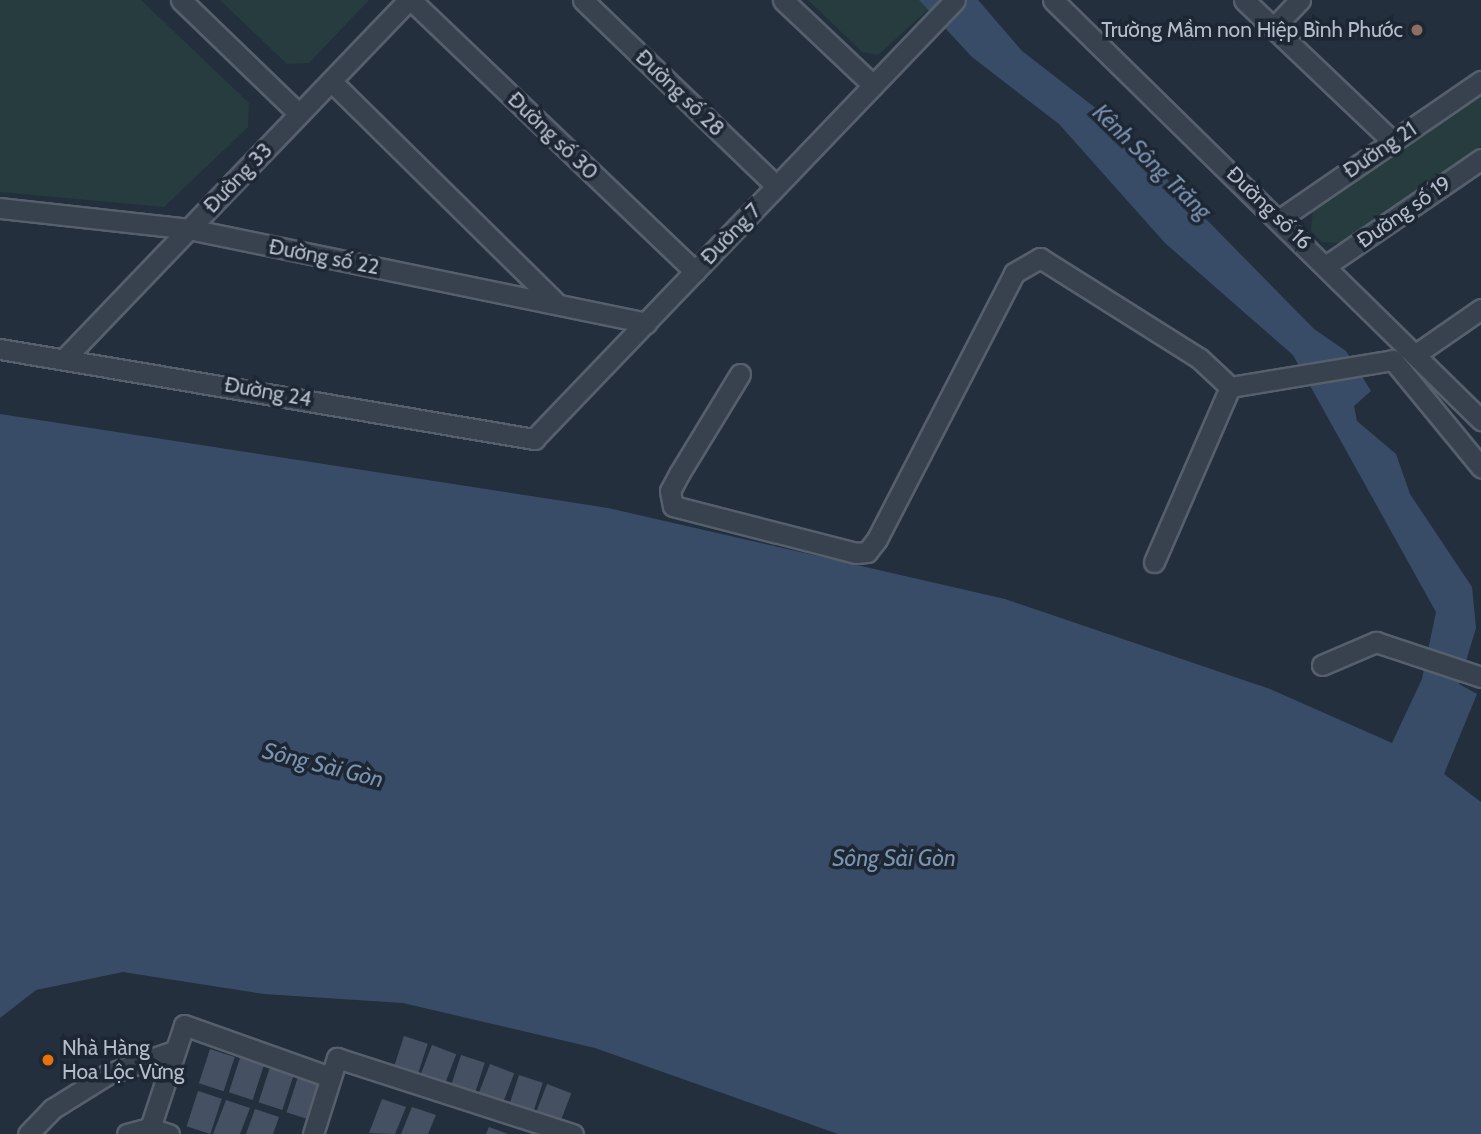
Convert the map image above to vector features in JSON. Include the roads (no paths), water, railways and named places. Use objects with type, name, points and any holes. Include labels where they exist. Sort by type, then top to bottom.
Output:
[{"type":"street","points":[[181,0],[299,114]]},
{"type":"street","name":"Đường 33","points":[[68,356],[410,0]]},
{"type":"street","name":"Đường số 30","points":[[410,0],[695,271]]},
{"type":"street","name":"Đường số 28","points":[[583,0],[776,187]]},
{"type":"street","points":[[783,0],[873,86]]},
{"type":"street","name":"Đường 7","points":[[534,439],[956,0]]},
{"type":"street","name":"Đường số 16","points":[[1053,0],[1327,265],[1481,420]]},
{"type":"street","points":[[1244,0],[1392,141]]},
{"type":"street","points":[[1273,28],[1300,0]]},
{"type":"street","points":[[331,81],[557,304]]},
{"type":"street","name":"Đường 21","points":[[1280,219],[1481,81]]},
{"type":"street","name":"Đường số 19","points":[[1327,265],[1481,159]]},
{"type":"street","name":"Đường số 22","points":[[0,208],[189,229],[646,323]]},
{"type":"street","points":[[740,374],[670,491],[673,506],[856,553],[867,552],[877,539],[1014,273],[1028,260],[1040,258],[1199,358],[1230,387],[1393,360],[1481,467]]},
{"type":"street","points":[[1416,354],[1481,309]]},
{"type":"street","name":"Đường 24","points":[[0,349],[68,356],[534,439]]},
{"type":"street","points":[[1154,562],[1230,387]]},
{"type":"street","points":[[1322,665],[1376,642],[1480,677]]},
{"type":"street","points":[[127,1134],[159,1131],[174,1051],[184,1025],[573,1134]]},
{"type":"street","points":[[28,1134],[52,1110],[108,1074],[174,1051]]},
{"type":"street","points":[[313,1134],[333,1067]]},
{"type":"water","name":"Sông Sài Gòn","points":[[919,0],[978,0],[1022,51],[1102,113],[1314,329],[1346,351],[1371,391],[1354,406],[1357,421],[1396,454],[1410,494],[1472,587],[1476,628],[1459,684],[1477,694],[1444,774],[1481,802],[1481,1134],[838,1134],[595,1048],[403,1003],[264,994],[123,972],[36,990],[0,1018],[0,414],[608,508],[1005,599],[1270,689],[1392,743],[1422,679],[1436,612],[1293,355],[1165,243],[1059,124],[972,57]]},
{"type":"place","name":"Trường Mầm non Hiệp Bình Phước","points":[[1417,30]]},
{"type":"place","name":"Nhà Hàng Hoa Lộc Vừng","points":[[48,1060]]},
{"type":"water label","name":"Kênh Sông Trăng","points":[[1152,162]]}]
